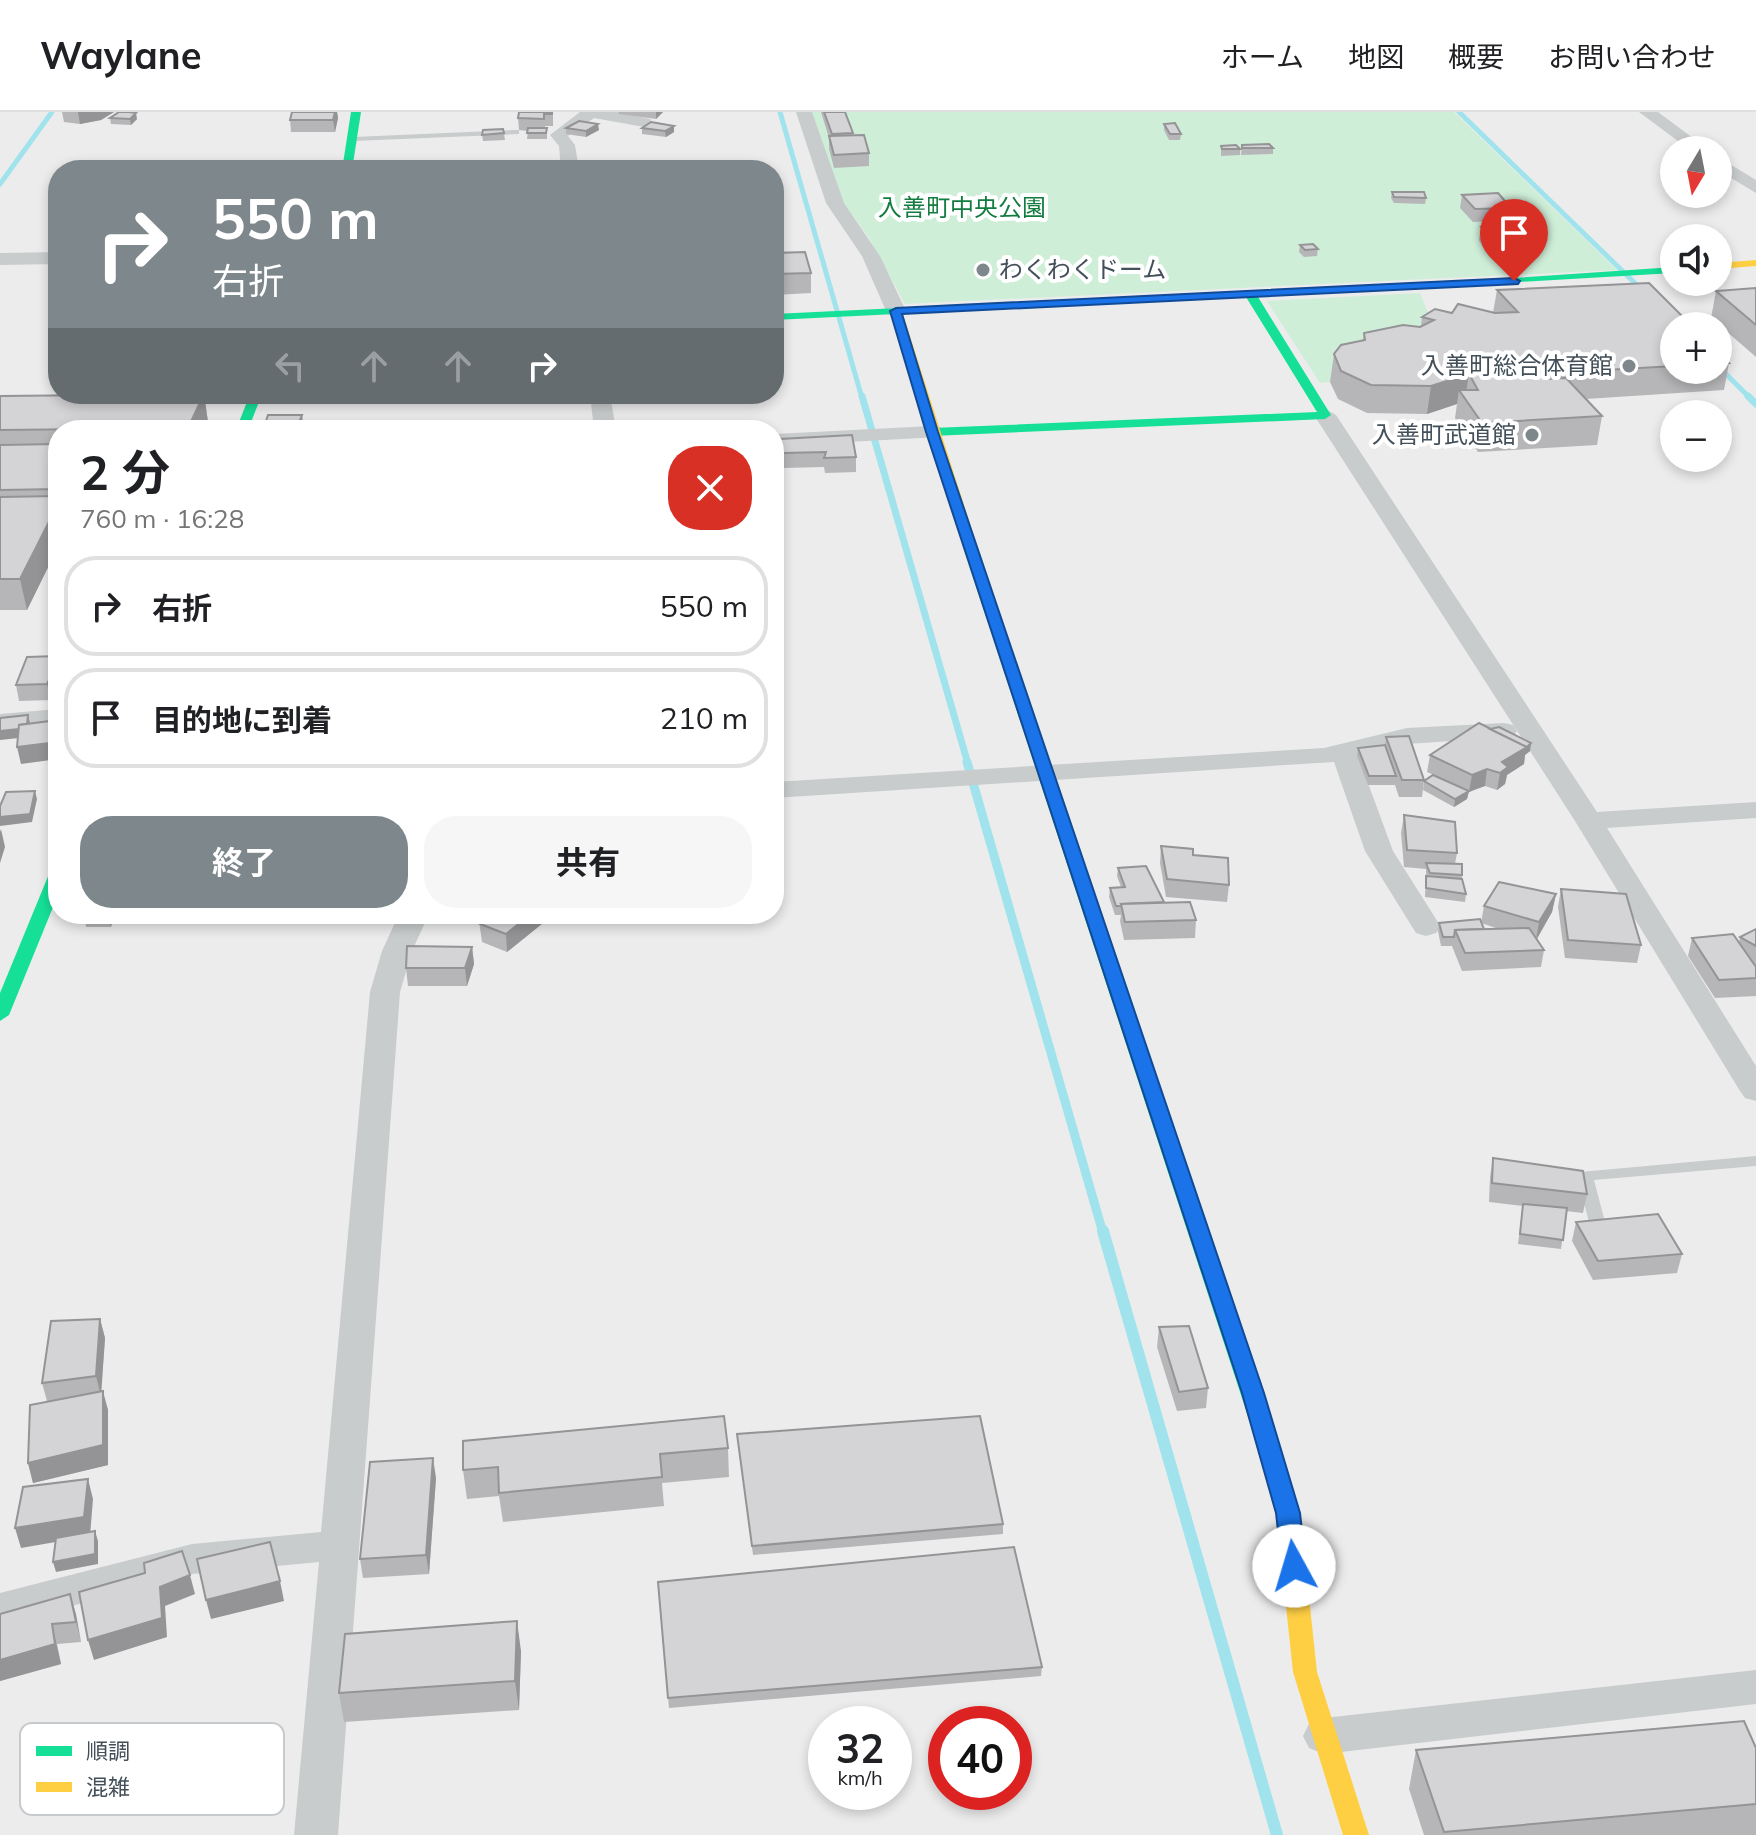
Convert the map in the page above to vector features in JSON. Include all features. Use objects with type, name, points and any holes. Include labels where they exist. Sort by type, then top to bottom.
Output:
[{"type":"street","points":[[569,160],[567,145],[558,135],[590,112],[644,122]]},
{"type":"street","points":[[804,112],[835,203],[871,256],[896,311],[932,432],[1253,1393],[1288,1513],[1305,1672],[1356,1835]]},
{"type":"street","points":[[1647,112],[1681,136]]},
{"type":"street","points":[[349,160],[353,139],[352,113]]},
{"type":"street","points":[[1732,172],[1756,188]]},
{"type":"street","points":[[0,259],[48,258]]},
{"type":"street","points":[[1732,265],[1756,263]]},
{"type":"street","points":[[784,317],[1660,271]]},
{"type":"street","points":[[1250,294],[1526,729],[1589,821],[1756,1091]]},
{"type":"street","points":[[784,439],[1325,415]]},
{"type":"street","points":[[0,722],[48,718]]},
{"type":"street","points":[[784,789],[1324,756],[1407,736],[1526,729]]},
{"type":"street","points":[[1343,750],[1379,851],[1426,927]]},
{"type":"street","points":[[1589,821],[1756,810]]},
{"type":"street","points":[[0,1015],[8,975],[48,894]]},
{"type":"street","points":[[314,1835],[342,1545],[385,992],[397,951],[409,924]]},
{"type":"street","points":[[0,1609],[192,1559],[342,1545]]},
{"type":"street","points":[[1324,1736],[1756,1687]]},
{"type":"lane","points":[[353,139],[516,132]]},
{"type":"lane","points":[[1598,1226],[1585,1176],[1756,1161]]},
{"type":"green space","name":"入善町中央公園","points":[[810,112],[1454,112],[1617,270],[905,304],[869,238],[843,202]]},
{"type":"green space","points":[[1420,293],[1431,320],[1459,328],[1338,373],[1330,382],[1320,383],[1267,301]]},
{"type":"building","points":[[119,112],[136,113],[130,119],[110,118]]},
{"type":"building","points":[[292,112],[335,112],[333,120],[290,120]]},
{"type":"building","points":[[519,112],[552,114],[544,114],[544,119],[518,118]]},
{"type":"building","points":[[824,112],[845,112],[853,133],[832,134]]},
{"type":"building","points":[[579,121],[598,124],[586,131],[566,128]]},
{"type":"building","points":[[651,122],[674,126],[665,131],[642,128]]},
{"type":"building","points":[[1175,123],[1181,134],[1170,134],[1164,124]]},
{"type":"building","points":[[528,128],[547,128],[546,133],[527,133]]},
{"type":"building","points":[[503,129],[504,133],[482,135],[483,130]]},
{"type":"building","points":[[864,135],[869,153],[834,155],[829,136]]},
{"type":"building","points":[[1269,144],[1273,148],[1242,148],[1242,145]]},
{"type":"building","points":[[1236,145],[1240,149],[1222,149],[1221,146]]},
{"type":"building","points":[[1392,192],[1424,192],[1426,198],[1394,197]]},
{"type":"building","points":[[1498,193],[1511,208],[1475,209],[1462,195]]},
{"type":"building","points":[[1515,226],[1527,239],[1488,239],[1481,227]]},
{"type":"building","points":[[1313,244],[1318,249],[1305,250],[1300,245]]},
{"type":"building","points":[[805,252],[811,273],[784,274],[784,253]]},
{"type":"building","points":[[1649,283],[1678,312],[1660,312],[1660,367],[1571,372],[1559,358],[1494,359],[1500,368],[1536,369],[1547,379],[1566,378],[1602,416],[1482,423],[1459,390],[1478,390],[1469,374],[1431,386],[1371,385],[1341,371],[1334,354],[1341,345],[1365,340],[1364,333],[1403,325],[1420,327],[1434,320],[1422,317],[1435,309],[1452,313],[1458,304],[1495,313],[1518,312],[1497,290]]},
{"type":"building","points":[[1756,288],[1756,325],[1722,296],[1732,296],[1732,290]]},
{"type":"building","points":[[0,396],[48,396],[48,404],[199,404],[192,420],[48,420],[48,429],[0,430]]},
{"type":"building","points":[[268,415],[302,415],[300,420],[266,420]]},
{"type":"building","points":[[852,435],[856,457],[824,458],[826,452],[784,453],[784,439]]},
{"type":"building","points":[[48,444],[48,489],[0,490],[0,445]]},
{"type":"building","points":[[48,496],[48,524],[20,579],[0,579],[0,497]]},
{"type":"building","points":[[48,656],[47,684],[16,685],[27,657]]},
{"type":"building","points":[[28,715],[27,724],[19,725],[19,729],[0,731],[0,718]]},
{"type":"building","points":[[48,721],[48,743],[17,747],[19,725]]},
{"type":"building","points":[[1479,723],[1527,747],[1502,762],[1508,767],[1500,773],[1487,769],[1472,775],[1430,755]]},
{"type":"building","points":[[1499,727],[1531,743],[1527,747],[1490,729]]},
{"type":"building","points":[[1409,736],[1424,780],[1402,780],[1386,737]]},
{"type":"building","points":[[1385,745],[1396,776],[1369,776],[1358,748]]},
{"type":"building","points":[[1433,775],[1469,791],[1455,799],[1424,781]]},
{"type":"building","points":[[35,791],[30,814],[0,817],[0,806],[6,792]]},
{"type":"building","points":[[1404,815],[1455,822],[1457,853],[1407,850]]},
{"type":"building","points":[[1161,846],[1193,849],[1193,855],[1228,858],[1229,885],[1167,879]]},
{"type":"building","points":[[1426,863],[1462,864],[1462,875],[1430,873]]},
{"type":"building","points":[[1146,866],[1164,902],[1116,906],[1110,888],[1125,887],[1118,868]]},
{"type":"building","points":[[1426,876],[1462,879],[1466,894],[1426,888]]},
{"type":"building","points":[[1499,882],[1556,894],[1539,922],[1484,906]]},
{"type":"building","points":[[1561,889],[1626,894],[1641,945],[1568,940]]},
{"type":"building","points":[[1190,902],[1196,920],[1125,922],[1121,904]]},
{"type":"building","points":[[1480,919],[1484,929],[1455,930],[1454,937],[1443,937],[1439,923]]},
{"type":"building","points":[[480,924],[518,924],[506,934]]},
{"type":"building","points":[[1529,928],[1544,950],[1465,953],[1455,930]]},
{"type":"building","points":[[1756,929],[1756,946],[1740,937]]},
{"type":"building","points":[[1733,934],[1756,967],[1756,978],[1719,980],[1692,938]]},
{"type":"building","points":[[407,946],[472,947],[465,968],[406,968]]},
{"type":"building","points":[[1493,1158],[1583,1171],[1587,1194],[1492,1183]]},
{"type":"building","points":[[1523,1204],[1567,1208],[1563,1240],[1520,1234]]},
{"type":"building","points":[[1658,1214],[1682,1254],[1598,1261],[1576,1222]]},
{"type":"building","points":[[100,1319],[96,1376],[42,1383],[51,1321]]},
{"type":"building","points":[[1189,1326],[1208,1388],[1179,1392],[1159,1327]]},
{"type":"building","points":[[103,1391],[103,1445],[28,1463],[30,1405]]},
{"type":"building","points":[[724,1416],[728,1448],[660,1454],[662,1477],[499,1493],[498,1467],[463,1470],[463,1441]]},
{"type":"building","points":[[980,1416],[1003,1524],[752,1546],[737,1434]]},
{"type":"building","points":[[433,1458],[426,1555],[360,1559],[370,1462]]},
{"type":"building","points":[[88,1479],[84,1517],[15,1528],[23,1487]]},
{"type":"building","points":[[95,1531],[95,1554],[53,1562],[56,1538]]},
{"type":"building","points":[[270,1542],[280,1581],[206,1600],[197,1559]]},
{"type":"building","points":[[1014,1547],[1042,1667],[668,1698],[658,1582]]},
{"type":"building","points":[[182,1551],[190,1575],[160,1587],[162,1618],[88,1640],[79,1592],[145,1573],[144,1563]]},
{"type":"building","points":[[70,1594],[76,1622],[52,1624],[55,1644],[0,1660],[0,1614]]},
{"type":"building","points":[[517,1621],[515,1681],[339,1693],[345,1634]]},
{"type":"building","points":[[1744,1721],[1756,1748],[1756,1804],[1444,1832],[1416,1750]]},
{"type":"waterway","points":[[0,184],[52,112]]},
{"type":"waterway","points":[[780,112],[862,398]]},
{"type":"waterway","points":[[1459,112],[1643,291]]},
{"type":"waterway","points":[[1732,380],[1756,404]]},
{"type":"waterway","points":[[862,396],[968,764]]},
{"type":"waterway","points":[[967,762],[1103,1233]]},
{"type":"waterway","points":[[1103,1231],[1277,1835]]},
{"type":"traffic: fast","points":[[349,160],[356,112]]},
{"type":"traffic: fast","points":[[784,317],[1514,281],[1660,271]]},
{"type":"traffic: fast","points":[[932,432],[1325,415],[1250,294]]},
{"type":"traffic: fast","points":[[246,420],[252,404]]},
{"type":"traffic: fast","points":[[982,583],[1270,1450]]},
{"type":"traffic: fast","points":[[0,1015],[48,898]]},
{"type":"traffic: slow","points":[[1732,265],[1756,263]]},
{"type":"traffic: slow","points":[[896,311],[982,583]]},
{"type":"traffic: slow","points":[[1270,1450],[1288,1513],[1305,1672],[1356,1835]]},
{"type":"place","name":"わくわくドーム","points":[[983,270]]},
{"type":"place","name":"入善町総合体育館","points":[[1629,366]]},
{"type":"place","name":"入善町武道館","points":[[1532,435]]},
{"type":"route","points":[[1294,1566],[1288,1513],[1253,1393],[932,432],[896,311],[1514,281]]}]
